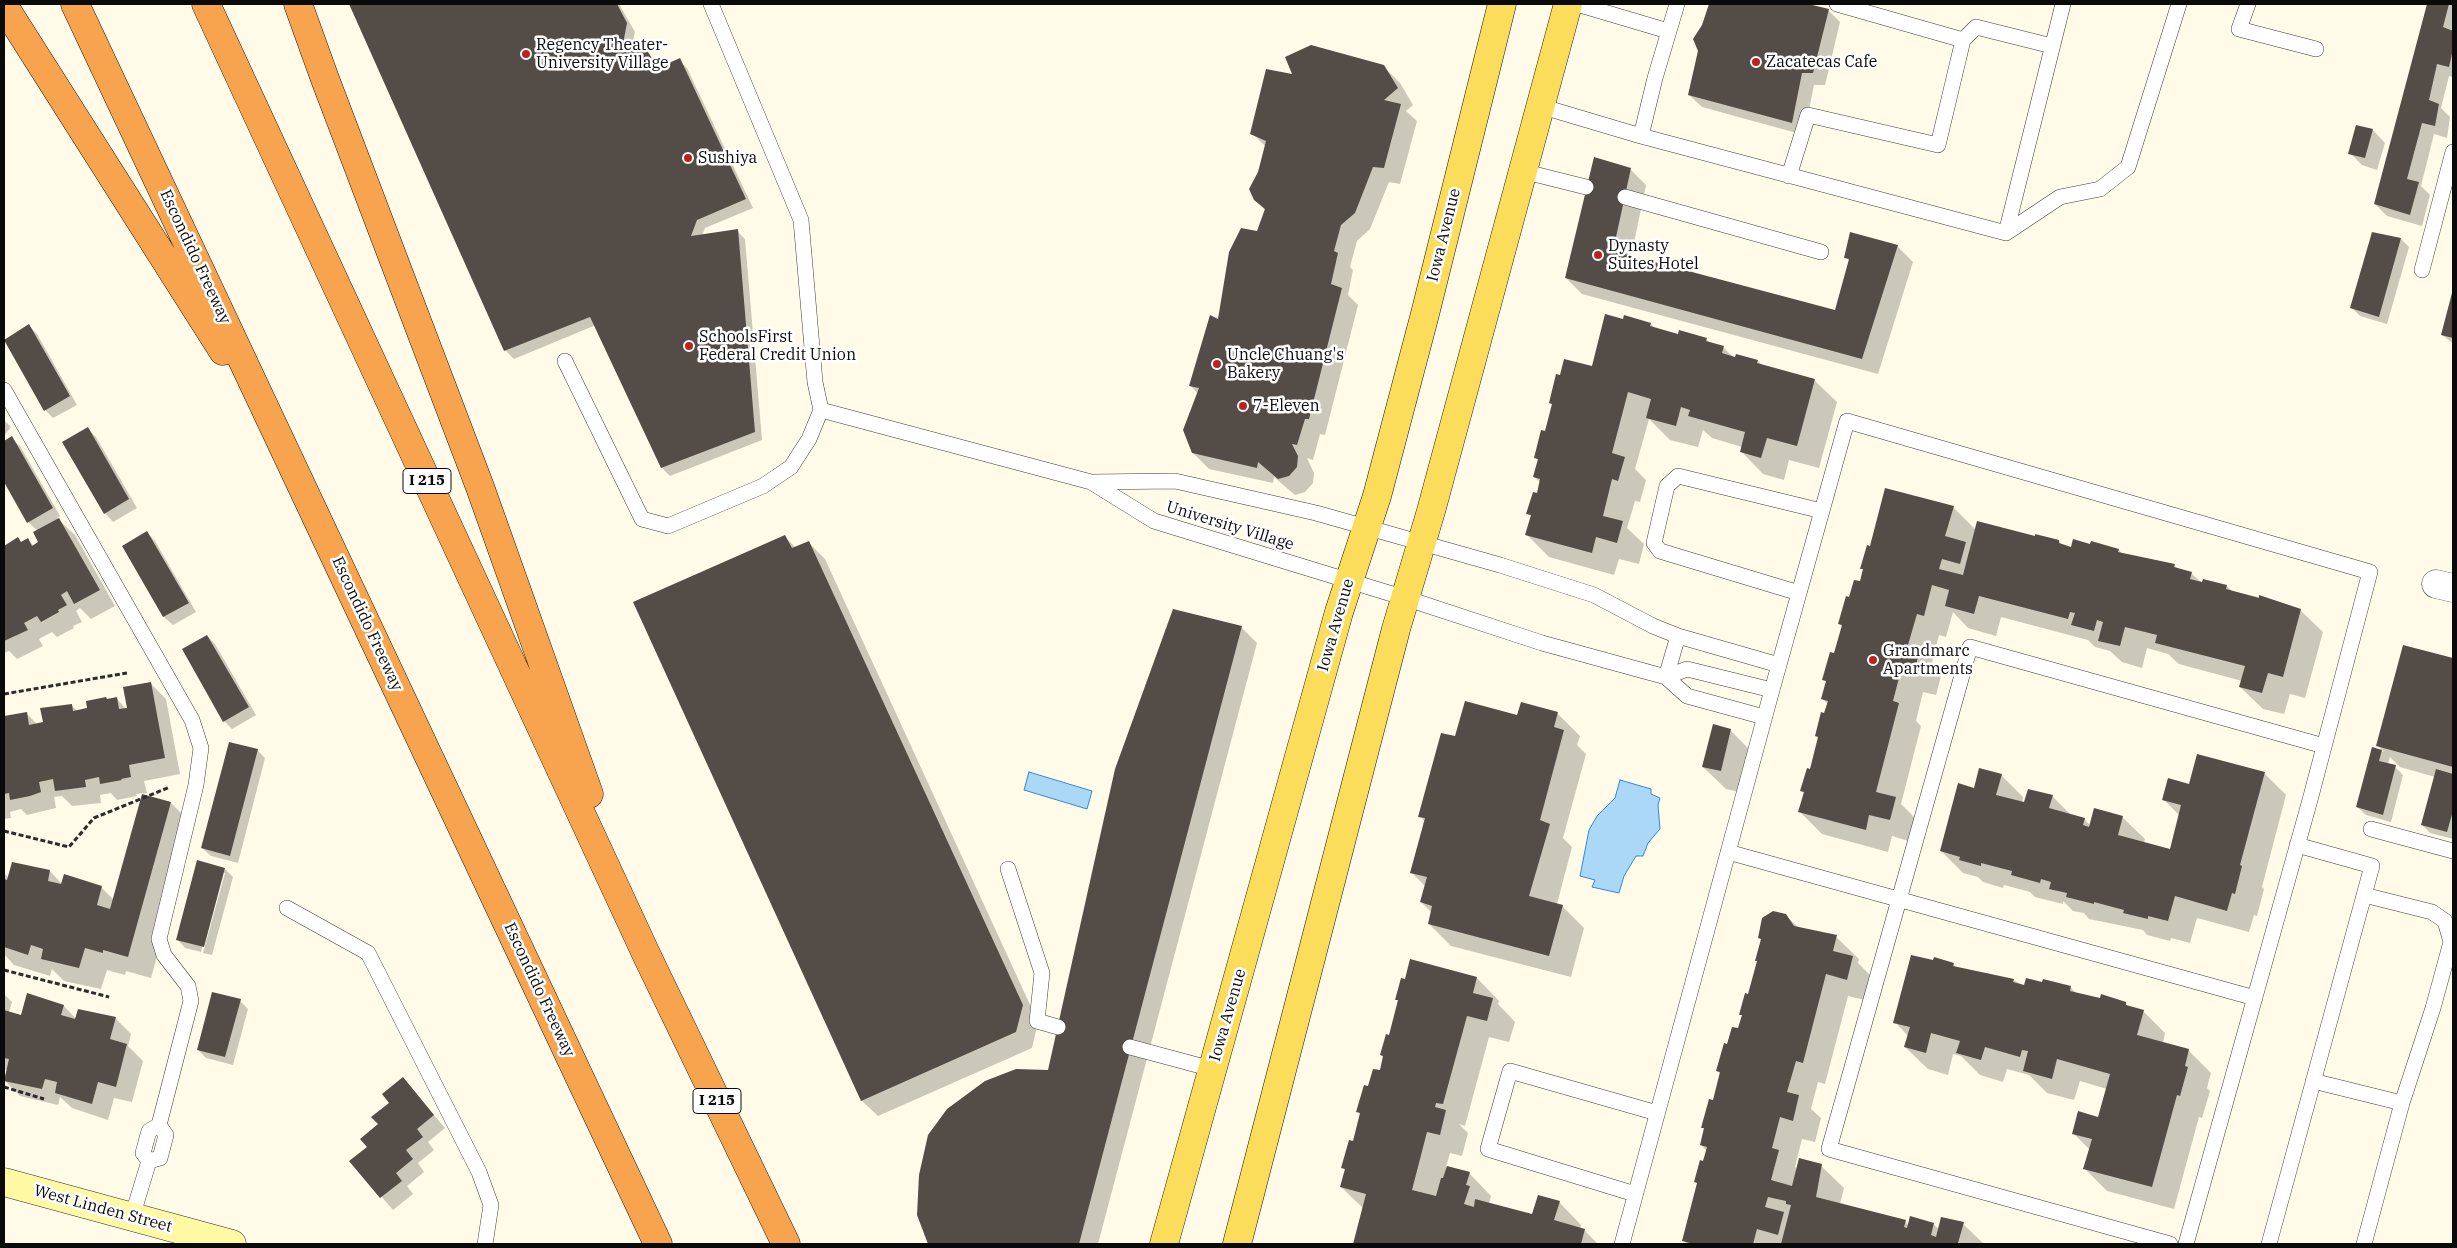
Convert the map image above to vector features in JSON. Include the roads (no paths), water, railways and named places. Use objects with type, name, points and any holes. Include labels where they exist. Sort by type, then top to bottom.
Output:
[{"type":"highway","name":"Escondido Freeway","points":[[75,4],[658,1244]]},
{"type":"highway","name":"I 215","points":[[206,4],[648,958],[786,1244]]},
{"type":"highway","points":[[298,4],[480,487],[648,958]]},
{"type":"highway","points":[[4,6],[286,450]]},
{"type":"main road","name":"Iowa Avenue","points":[[1164,1244],[1349,581],[1378,490],[1425,314],[1502,4]]},
{"type":"main road","points":[[1237,1244],[1405,598],[1423,542],[1568,4]]},
{"type":"street","name":"West Linden Street","points":[[4,1182],[132,1217],[197,1240],[232,1244]]},
{"type":"lane","points":[[566,362],[642,519],[668,526],[764,486],[791,467],[809,439],[821,410],[815,382],[801,220],[711,4]]},
{"type":"lane","points":[[1576,4],[1668,31]]},
{"type":"lane","points":[[1642,136],[1668,31],[1677,4]]},
{"type":"lane","points":[[1837,4],[1963,40]]},
{"type":"lane","points":[[2006,233],[2063,4]]},
{"type":"lane","points":[[1540,106],[1642,136],[2006,233],[2060,198],[2100,189],[2128,167],[2179,4]]},
{"type":"lane","points":[[2248,4],[2239,29],[2316,49]]},
{"type":"lane","points":[[1789,176],[1808,115],[1938,145],[1963,40],[1976,27],[2052,46]]},
{"type":"lane","points":[[2422,270],[2453,152]]},
{"type":"lane","points":[[1522,172],[1586,187]]},
{"type":"lane","points":[[1625,197],[1821,252]]},
{"type":"lane","points":[[4,390],[192,720],[201,748],[196,786],[159,939],[164,955],[188,986],[191,1001],[159,1125],[149,1131],[143,1153],[149,1161],[132,1217]]},
{"type":"lane","points":[[821,410],[1091,482]]},
{"type":"lane","points":[[1622,1244],[1764,717],[1847,421],[2370,572],[2298,845],[2186,1244]]},
{"type":"lane","points":[[1799,593],[1660,552],[1654,543],[1667,486],[1678,476],[1822,510]]},
{"type":"lane","name":"University Village","points":[[1091,482],[1175,482],[1366,526],[1594,595],[1654,626],[1678,636],[1779,665]]},
{"type":"lane","name":"University Village","points":[[1091,482],[1154,521],[1405,598],[1542,643],[1666,677],[1687,696],[1764,717]]},
{"type":"lane","points":[[1666,677],[1678,636]]},
{"type":"lane","points":[[2170,1244],[1829,1149],[1970,647],[2324,746]]},
{"type":"lane","points":[[1666,677],[1687,669],[1772,690]]},
{"type":"lane","points":[[2372,829],[2453,851]]},
{"type":"lane","points":[[2269,1244],[2372,866],[2298,845]]},
{"type":"lane","points":[[1728,852],[1899,901],[2255,998]]},
{"type":"lane","points":[[1008,869],[1042,973],[1037,1021],[1058,1027]]},
{"type":"lane","points":[[2364,895],[2432,912],[2445,921],[2450,942],[2433,1008],[2402,1103],[2364,1244]]},
{"type":"lane","points":[[287,908],[368,952],[479,1172],[491,1205],[485,1244]]},
{"type":"lane","points":[[1130,1048],[1212,1069]]},
{"type":"lane","points":[[1635,1194],[1488,1149],[1510,1071],[1657,1113]]},
{"type":"lane","points":[[2313,1081],[2402,1103]]},
{"type":"water","points":[[1029,772],[1092,791],[1087,809],[1024,790]]},
{"type":"water","points":[[1620,780],[1651,789],[1651,794],[1660,798],[1658,805],[1660,829],[1648,843],[1643,856],[1636,856],[1624,876],[1619,893],[1592,887],[1595,880],[1580,876],[1589,830],[1597,816],[1615,798]]},
{"type":"place","name":"Regency Theater- University Village","points":[[526,54]]},
{"type":"place","name":"Zacatecas Cafe","points":[[1756,62]]},
{"type":"place","name":"Sushiya","points":[[688,158]]},
{"type":"place","name":"Dynasty Suites Hotel","points":[[1598,255]]},
{"type":"place","name":"SchoolsFirst Federal Credit Union","points":[[689,346]]},
{"type":"place","name":"Uncle Chuang's Bakery","points":[[1217,364]]},
{"type":"place","name":"7-Eleven","points":[[1243,406]]},
{"type":"place","name":"Grandmarc Apartments","points":[[1873,660]]}]
